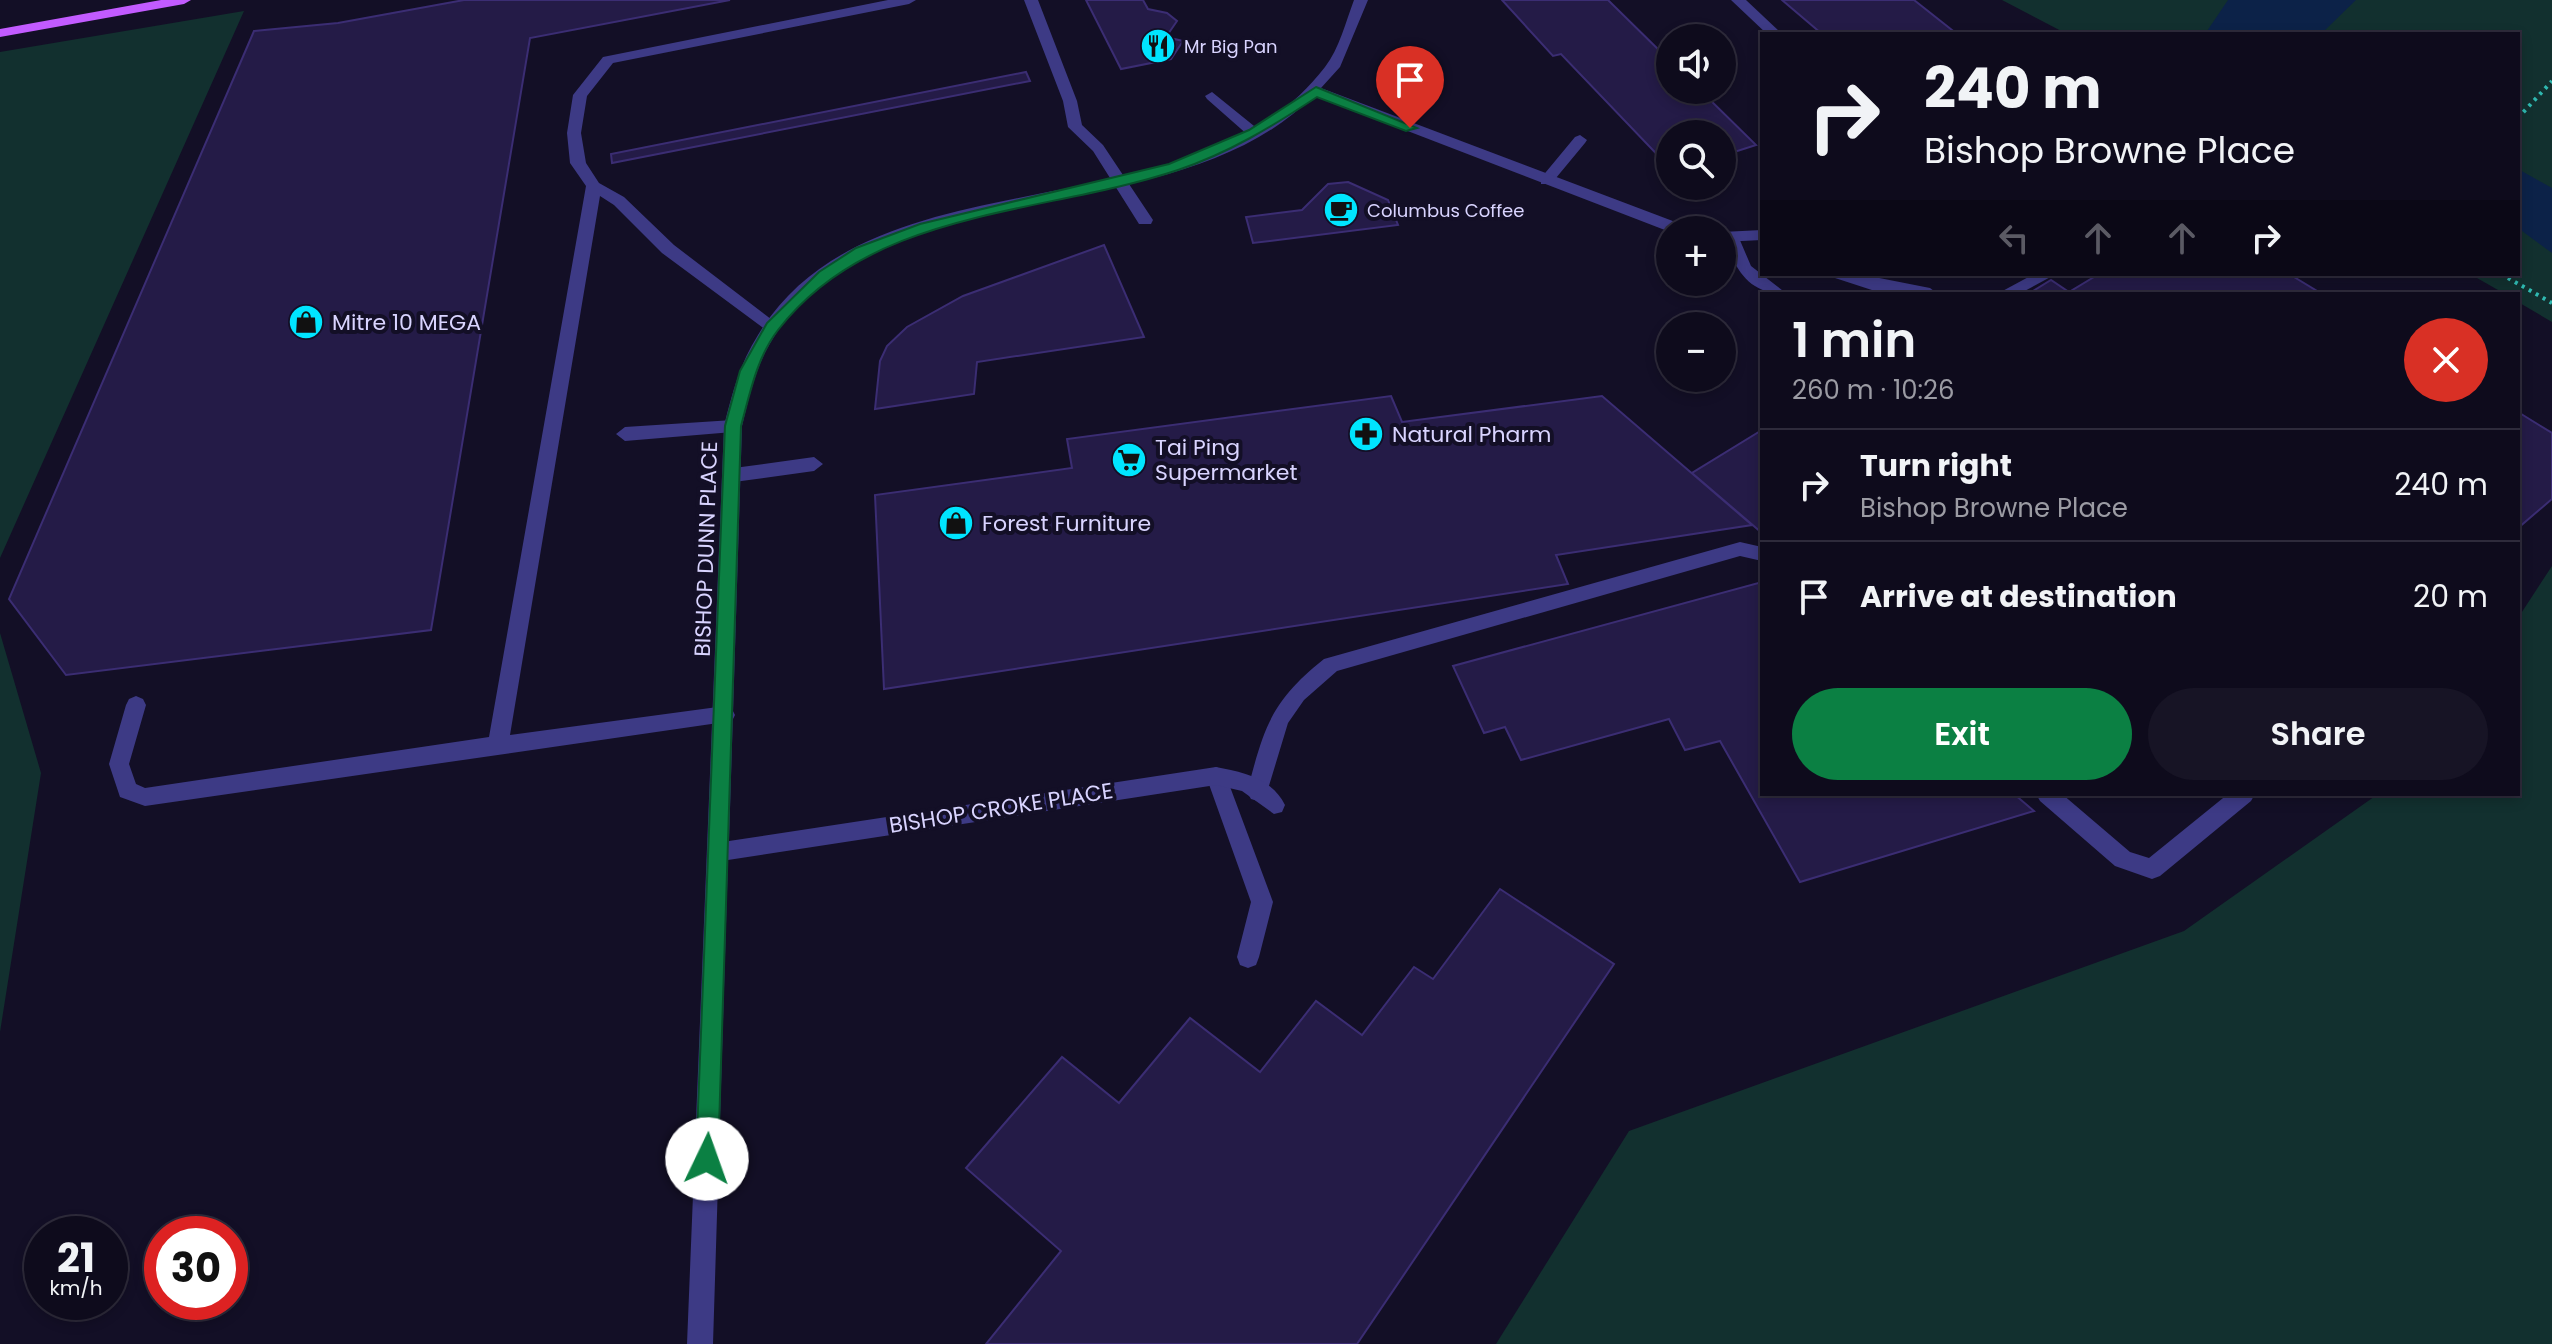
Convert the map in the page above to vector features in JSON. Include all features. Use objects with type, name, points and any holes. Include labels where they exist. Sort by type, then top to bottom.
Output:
[{"type":"main road","points":[[0,33],[184,0]]},
{"type":"street","points":[[772,326],[668,249],[619,201],[594,186],[578,163],[574,133],[580,95],[608,60],[909,0]]},
{"type":"street","points":[[1031,0],[1070,101],[1075,127],[1098,148],[1145,220]]},
{"type":"street","name":"BISHOP DUNN PLACE","points":[[700,1344],[734,475],[733,426],[747,371],[772,326],[824,276],[862,251],[920,229],[1121,181],[1217,152],[1254,133],[1316,91],[1337,63],[1361,0]]},
{"type":"street","points":[[1738,0],[1773,32]]},
{"type":"street","points":[[1316,91],[1656,221]]},
{"type":"street","points":[[1212,96],[1254,133]]},
{"type":"street","points":[[1546,181],[1580,140]]},
{"type":"street","points":[[498,745],[594,186]]},
{"type":"street","points":[[1736,236],[1760,235]]},
{"type":"street","points":[[1736,255],[1744,269],[1776,292]]},
{"type":"street","points":[[1847,276],[1878,286],[1917,292]]},
{"type":"street","points":[[2009,292],[2044,276]]},
{"type":"street","points":[[625,434],[733,426]]},
{"type":"street","points":[[734,475],[814,464]]},
{"type":"street","name":"BISHOP CROKE PLACE","points":[[720,852],[1216,776],[1248,783],[1266,798],[1279,714],[1299,689],[1331,665],[1740,549],[1760,554]]},
{"type":"street","points":[[136,705],[119,764],[127,790],[145,797],[725,715]]},
{"type":"street","points":[[1216,776],[1262,902],[1248,957]]},
{"type":"street","points":[[2049,796],[2123,859],[2152,869],[2242,796]]},
{"type":"path","points":[[2520,116],[2552,81]]},
{"type":"path","points":[[2505,276],[2552,303]]},
{"type":"green space","points":[[2002,0],[2552,0],[2552,322],[2520,303],[2520,292],[2502,292],[2474,276],[2520,276],[2520,32],[2063,32]]},
{"type":"green space","points":[[244,11],[0,558],[0,52]]},
{"type":"green space","points":[[2552,566],[2552,1344],[1496,1344],[1629,1131],[2184,931],[2375,796],[2520,796],[2520,615]]},
{"type":"green space","points":[[0,633],[41,773],[0,1032]]},
{"type":"water","points":[[2228,0],[2356,0],[2323,32],[2206,32]]},
{"type":"water","points":[[2520,170],[2552,188],[2552,253],[2520,229]]},
{"type":"building","name":"Mitre 10 MEGA","points":[[464,0],[730,0],[530,38],[431,630],[66,675],[9,599],[254,31],[338,23]]},
{"type":"building","points":[[1086,0],[1143,0],[1148,9],[1167,13],[1177,21],[1166,37],[1183,41],[1171,59],[1121,69]]},
{"type":"building","points":[[1502,0],[1608,0],[1656,47],[1656,104],[1714,104],[1731,120],[1656,120],[1656,153],[1561,54],[1553,56]]},
{"type":"building","points":[[1782,0],[1914,0],[1954,32],[1820,32]]},
{"type":"building","points":[[1026,72],[1030,81],[612,163],[611,154]]},
{"type":"building","points":[[1736,125],[1756,145],[1736,151]]},
{"type":"building","points":[[1348,182],[1388,200],[1398,225],[1253,243],[1246,217],[1302,210],[1328,184]]},
{"type":"building","points":[[1104,245],[1144,337],[977,362],[974,394],[875,409],[880,361],[887,346],[907,327],[963,296]]},
{"type":"building","points":[[2096,276],[2292,276],[2319,292],[2069,292]]},
{"type":"building","points":[[2051,280],[2069,292],[2031,292]]},
{"type":"building","points":[[1391,396],[1402,422],[1602,396],[1752,525],[1556,555],[1568,584],[884,689],[875,495],[1072,468],[1067,439]]},
{"type":"building","points":[[2520,413],[2552,433],[2552,499],[2520,526]]},
{"type":"building","points":[[1760,431],[1760,531],[1692,473]]},
{"type":"building","points":[[1760,583],[1760,796],[2016,796],[2034,811],[1800,882],[1720,741],[1685,750],[1669,719],[1521,760],[1505,727],[1484,733],[1453,666]]},
{"type":"building","points":[[1500,889],[1614,964],[1357,1344],[986,1344],[1061,1251],[966,1168],[1062,1057],[1119,1103],[1190,1018],[1260,1072],[1316,1001],[1362,1035],[1414,967],[1433,979]]},
{"type":"place","name":"Mr Big Pan","points":[[1158,46]]},
{"type":"place","name":"Columbus Coffee","points":[[1341,210]]},
{"type":"place","name":"Mitre 10 MEGA","points":[[306,322]]},
{"type":"place","name":"Natural Pharm","points":[[1366,434]]},
{"type":"place","name":"Tai Ping Supermarket","points":[[1129,460]]},
{"type":"place","name":"Forest Furniture","points":[[956,523]]},
{"type":"route","points":[[707,1159],[734,475],[733,426],[747,371],[772,326],[824,276],[862,251],[920,229],[1121,181],[1217,152],[1289,112],[1316,91],[1410,128]]}]
